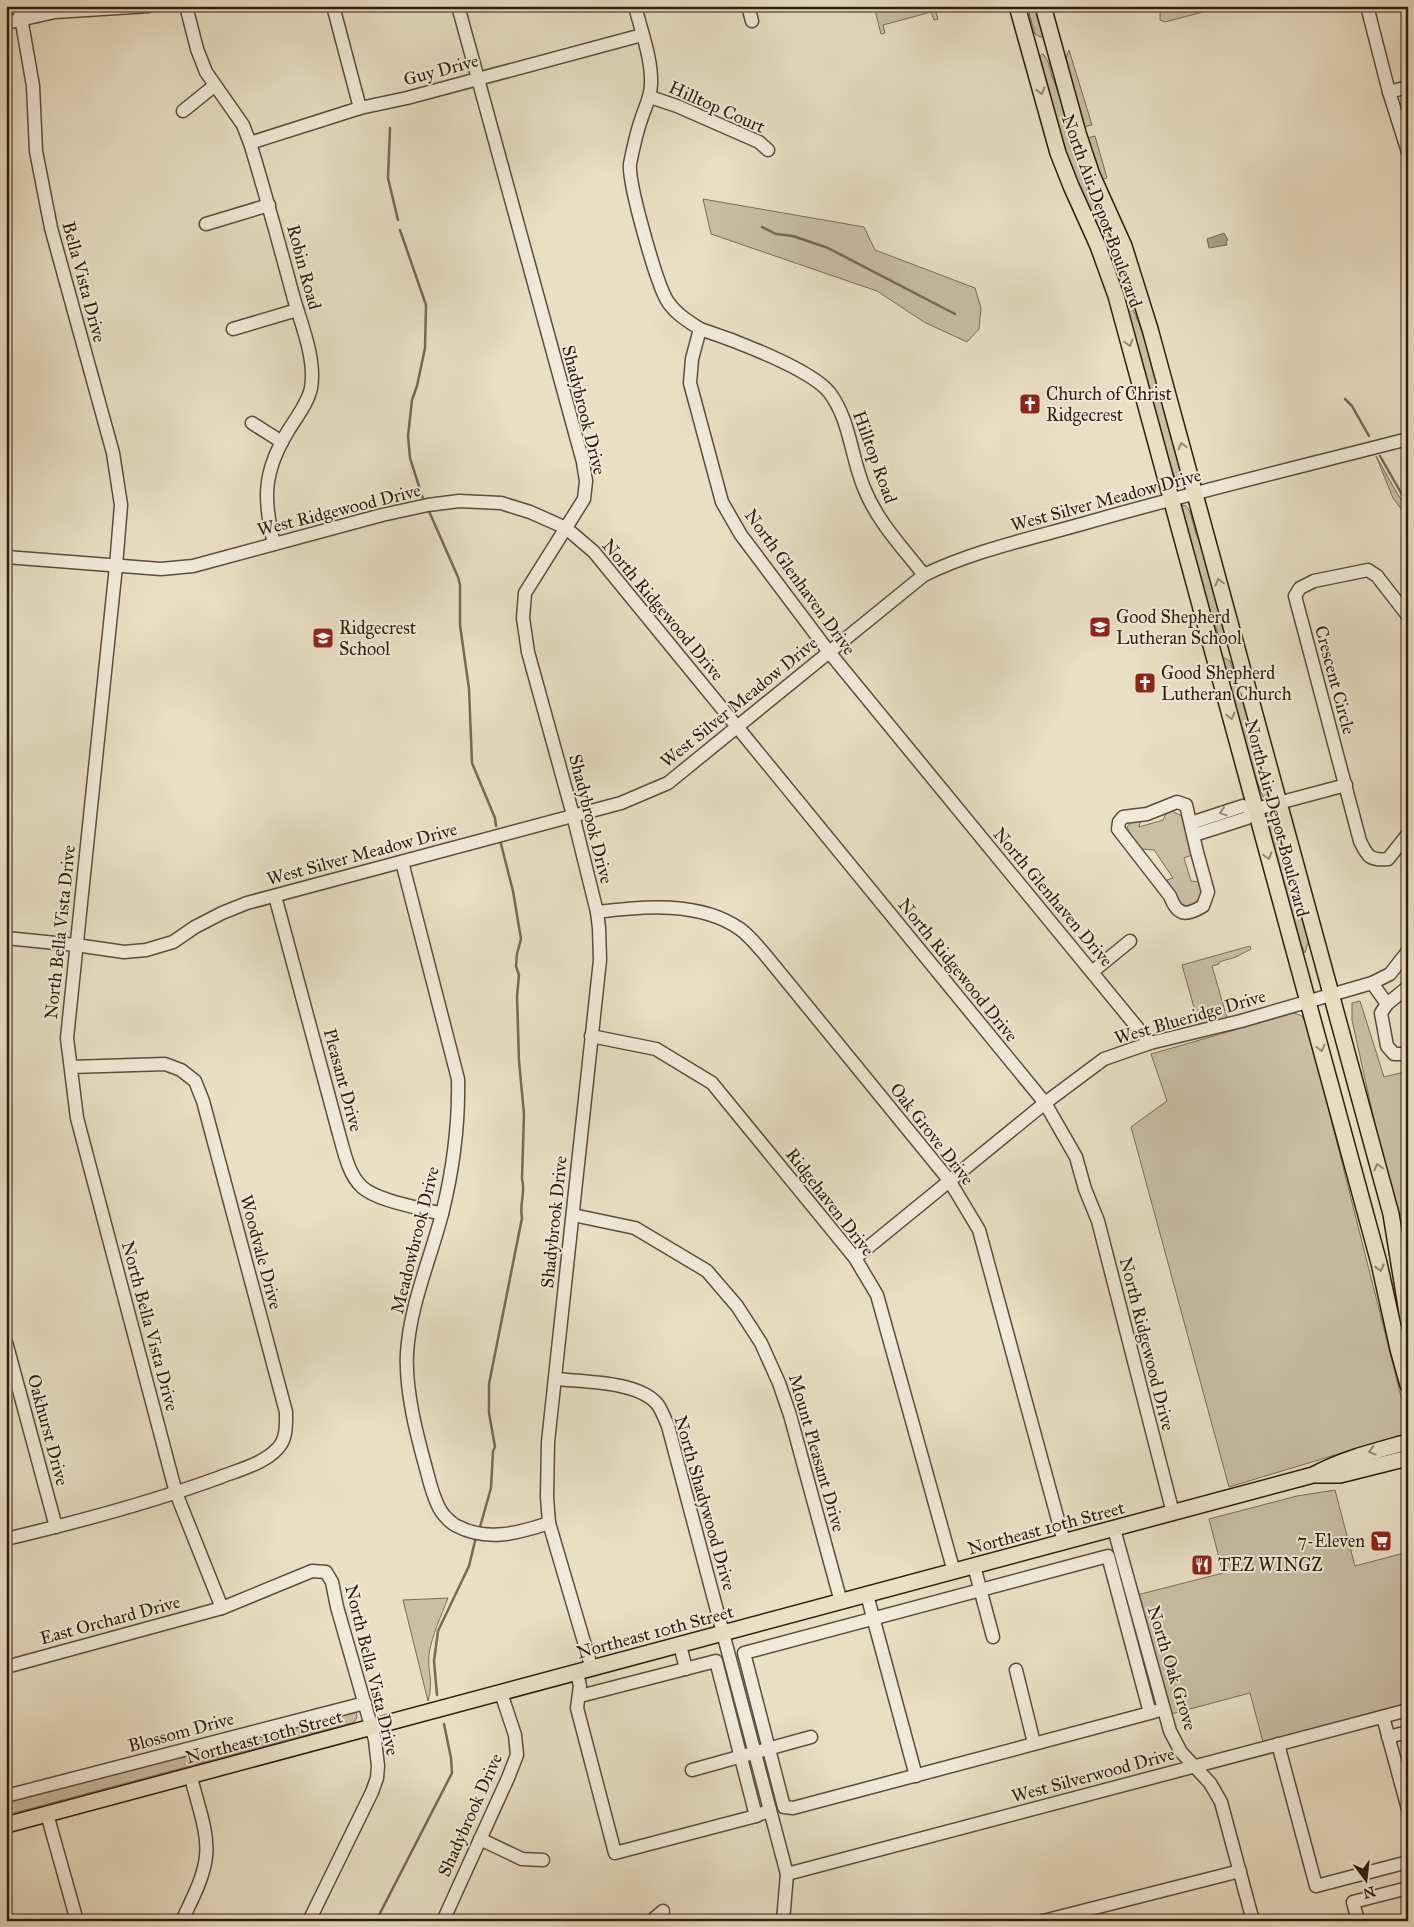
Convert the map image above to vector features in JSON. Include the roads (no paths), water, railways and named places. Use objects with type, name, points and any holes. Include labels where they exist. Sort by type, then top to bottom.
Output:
[{"type":"main road","name":"North Air Depot Boulevard","points":[[1017,6],[1058,153],[1098,246],[1116,296],[1368,1221],[1408,1385]]},
{"type":"main road","name":"North Air Depot Boulevard","points":[[1043,6],[1086,159],[1124,246],[1139,290],[1391,1214],[1408,1319]]},
{"type":"main road","points":[[1116,296],[1139,290]]},
{"type":"main road","points":[[1213,653],[1236,646]]},
{"type":"main road","points":[[1300,973],[1317,942]]},
{"type":"main road","points":[[1368,1221],[1391,1214]]},
{"type":"main road","name":"Northeast 10th Street","points":[[6,1825],[1313,1475],[1336,1463],[1356,1456],[1408,1442]]},
{"type":"main road","name":"Northeast 10th Street","points":[[1313,1475],[1340,1475],[1408,1458]]},
{"type":"street","points":[[6,23],[21,13],[149,6]]},
{"type":"street","name":"Robin Road","points":[[186,6],[197,49],[214,86],[229,102],[244,125],[310,350],[311,388],[302,409],[282,442],[270,474],[266,495],[267,516],[274,544]]},
{"type":"street","points":[[333,6],[360,108]]},
{"type":"street","name":"Shadybrook Drive","points":[[458,6],[583,462],[586,481],[584,499],[525,593],[523,618],[528,652],[573,815],[597,912],[599,928],[600,960],[548,1442],[547,1497],[549,1523],[592,1668]]},
{"type":"street","points":[[635,6],[651,69],[650,97],[634,143],[630,167],[633,188],[649,250],[668,303],[678,314],[700,329]]},
{"type":"street","points":[[748,6],[752,21]]},
{"type":"street","points":[[1367,6],[1408,152]]},
{"type":"street","name":"Bella Vista Drive","points":[[21,13],[33,86],[36,152],[50,228],[113,453],[121,505],[116,566]]},
{"type":"street","name":"Guy Drive","points":[[250,142],[360,108],[408,98],[642,35]]},
{"type":"street","points":[[182,111],[214,86]]},
{"type":"street","points":[[1390,92],[1408,87]]},
{"type":"street","name":"Hilltop Court","points":[[650,97],[677,106],[759,142],[768,150]]},
{"type":"street","points":[[206,224],[269,205]]},
{"type":"street","points":[[233,329],[298,310]]},
{"type":"street","name":"Hilltop Road","points":[[700,329],[731,339],[773,358],[808,376],[828,391],[842,412],[855,463],[876,515],[924,575]]},
{"type":"street","name":"North Glenhaven Drive","points":[[700,329],[692,359],[690,383],[722,502],[749,547],[828,652],[1150,1043]]},
{"type":"street","points":[[252,423],[282,442]]},
{"type":"street","name":"West Silver Meadow Drive","points":[[6,938],[124,952],[146,950],[172,942],[195,927],[247,903],[621,803],[668,783],[924,575],[946,564],[1009,544],[1171,500],[1408,439]]},
{"type":"street","name":"West Ridgewood Drive","points":[[6,557],[162,569],[193,566],[418,507],[459,501],[501,503],[530,512],[566,528]]},
{"type":"street","name":"North Ridgewood Drive","points":[[566,528],[594,552],[1045,1103],[1076,1157],[1085,1190],[1098,1221],[1173,1513]]},
{"type":"street","name":"North Bella Vista Drive","points":[[116,566],[67,1038],[77,1118],[176,1493],[222,1608],[312,1571],[326,1572],[332,1582],[337,1607],[372,1728],[377,1752],[377,1778],[309,1921]]},
{"type":"street","name":"Crescent Circle","points":[[1408,616],[1376,576],[1368,570],[1314,581],[1300,588],[1295,596],[1360,841],[1366,854],[1376,860],[1388,859],[1408,834]]},
{"type":"street","points":[[1193,829],[1247,818],[1256,809],[1346,785]]},
{"type":"street","points":[[1177,802],[1186,805],[1193,829],[1196,852],[1208,892],[1203,906],[1182,913],[1178,912],[1170,896],[1118,829],[1119,822],[1123,817],[1147,814],[1177,802]]},
{"type":"street","name":"Meadowbrook Drive","points":[[402,862],[458,1079],[458,1109],[450,1178],[442,1214],[415,1306],[407,1353],[410,1396],[416,1430],[430,1484],[441,1512],[456,1526],[482,1535],[504,1535],[549,1523]]},
{"type":"street","name":"Pleasant Drive","points":[[275,896],[336,1124],[350,1168],[361,1186],[375,1196],[442,1214]]},
{"type":"street","name":"Oak Grove Drive","points":[[597,912],[631,908],[668,908],[702,912],[721,918],[742,930],[767,957],[949,1180],[979,1230],[1064,1542]]},
{"type":"street","points":[[1092,972],[1130,941]]},
{"type":"street","name":"West Blueridge Drive","points":[[855,1258],[1045,1103],[1104,1060],[1150,1043],[1241,1021],[1372,983],[1387,976],[1408,951]]},
{"type":"street","points":[[1387,976],[1406,989],[1387,1004],[1381,1013],[1386,1046],[1394,1054],[1408,1054]]},
{"type":"street","points":[[1372,983],[1387,1004]]},
{"type":"street","name":"Ridgehaven Drive","points":[[591,1036],[656,1049],[712,1083],[855,1258],[876,1295],[954,1572]]},
{"type":"street","name":"Woodvale Drive","points":[[6,1540],[176,1493],[268,1458],[280,1446],[286,1430],[286,1412],[203,1101],[195,1081],[181,1070],[165,1064],[71,1067]]},
{"type":"street","name":"Mount Pleasant Drive","points":[[573,1215],[635,1228],[707,1271],[737,1306],[761,1343],[780,1383],[841,1602]]},
{"type":"street","name":"Oakhurst Drive","points":[[6,1342],[56,1527]]},
{"type":"street","name":"North Shadywood Drive","points":[[556,1379],[629,1387],[645,1393],[658,1405],[668,1426],[787,1874],[783,1921]]},
{"type":"street","name":"North Oak Grove","points":[[1114,1529],[1170,1731],[1181,1752],[1210,1783],[1221,1802],[1253,1921]]},
{"type":"street","points":[[1150,1713],[1108,1556],[744,1653],[784,1807],[793,1808],[916,1776],[1034,1743],[1150,1713],[1163,1709]]},
{"type":"street","points":[[974,1566],[993,1637]]},
{"type":"street","points":[[867,1595],[916,1776]]},
{"type":"street","name":"East Orchard Drive","points":[[6,1667],[222,1608]]},
{"type":"street","points":[[680,1645],[686,1669]]},
{"type":"street","points":[[580,1696],[716,1661],[756,1816]]},
{"type":"street","points":[[1016,1670],[1034,1743]]},
{"type":"street","points":[[577,1673],[580,1686],[577,1708],[615,1853],[756,1816],[770,1810]]},
{"type":"street","name":"Shadybrook Drive","points":[[443,1921],[517,1755],[515,1735],[501,1693]]},
{"type":"street","name":"Blossom Drive","points":[[6,1796],[365,1703]]},
{"type":"street","name":"West Silverwood Drive","points":[[787,1874],[1408,1710]]},
{"type":"street","points":[[1382,1717],[1408,1809]]},
{"type":"street","points":[[1388,1737],[1408,1732]]},
{"type":"street","points":[[692,1770],[812,1737]]},
{"type":"street","points":[[1278,1744],[1316,1886],[1408,1862]]},
{"type":"street","points":[[182,1921],[192,1899],[206,1856],[206,1840],[191,1776]]},
{"type":"street","points":[[48,1814],[77,1921]]},
{"type":"street","points":[[480,1839],[522,1859],[543,1860]]},
{"type":"street","points":[[1043,1921],[1240,1871]]},
{"type":"street","points":[[1358,1921],[1353,1902],[1408,1888]]},
{"type":"street","points":[[651,1921],[662,1912]]},
{"type":"waterway","points":[[390,128],[388,178],[398,220]]},
{"type":"waterway","points":[[762,227],[776,234],[793,236],[828,248],[955,314]]},
{"type":"waterway","points":[[400,230],[426,305],[425,348],[412,400],[408,436],[410,458],[424,502]]},
{"type":"waterway","points":[[1345,399],[1352,406],[1369,436]]},
{"type":"waterway","points":[[1380,456],[1408,505]]},
{"type":"waterway","points":[[428,509],[460,585],[460,625],[469,689],[472,763],[495,818],[496,826]]},
{"type":"waterway","points":[[480,1527],[491,1488],[493,1451],[495,1447],[489,1413],[489,1384],[522,1218],[523,1189],[524,1114],[519,1061],[517,996],[519,975],[516,966],[521,939],[513,891],[500,840]]},
{"type":"waterway","points":[[437,1695],[434,1661],[438,1631],[469,1566],[475,1541]]},
{"type":"waterway","points":[[376,1921],[452,1773],[444,1724]]},
{"type":"place","name":"Church of Christ Ridgecrest","points":[[1030,404]]},
{"type":"place","name":"Good Shepherd Lutheran School","points":[[1100,627]]},
{"type":"place","name":"Ridgecrest School","points":[[323,638]]},
{"type":"place","name":"Good Shepherd Lutheran Church","points":[[1145,683]]},
{"type":"place","name":"7-Eleven","points":[[1381,1541]]},
{"type":"place","name":"TEZ WINGZ","points":[[1202,1565]]}]
